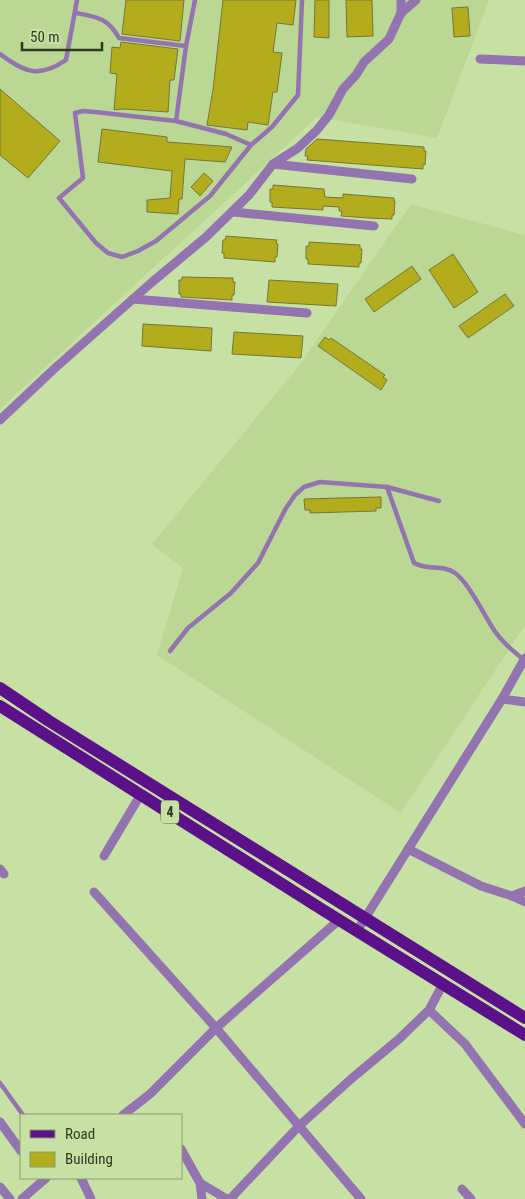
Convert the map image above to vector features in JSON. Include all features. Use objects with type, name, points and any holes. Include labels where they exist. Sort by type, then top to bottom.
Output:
[{"type":"main road","points":[[0,688],[57,726],[525,1018]]},
{"type":"main road","name":"4","points":[[0,706],[525,1035]]},
{"type":"street","points":[[401,0],[401,13]]},
{"type":"street","points":[[0,420],[54,369],[233,212],[250,195],[273,164],[298,148],[317,130],[329,114],[343,89],[356,75],[364,62],[389,39],[401,13],[416,0]]},
{"type":"street","points":[[480,59],[525,61]]},
{"type":"street","points":[[273,164],[412,179]]},
{"type":"street","points":[[233,212],[374,226]]},
{"type":"street","points":[[133,299],[307,313]]},
{"type":"street","points":[[357,931],[502,698],[524,659]]},
{"type":"street","points":[[502,698],[525,702]]},
{"type":"street","points":[[104,856],[141,794]]},
{"type":"street","points":[[408,848],[481,886],[525,902]]},
{"type":"street","points":[[512,896],[525,890]]},
{"type":"street","points":[[94,892],[216,1028],[361,1199]]},
{"type":"street","points":[[124,1114],[150,1094],[216,1028],[339,920]]},
{"type":"street","points":[[200,1183],[228,1199],[299,1126],[351,1079],[399,1040],[429,1010],[443,984]]},
{"type":"street","points":[[429,1010],[465,1044],[525,1124]]},
{"type":"street","points":[[0,1122],[20,1149]]},
{"type":"street","points":[[182,1151],[200,1183],[202,1199]]},
{"type":"street","points":[[22,1199],[44,1179]]},
{"type":"street","points":[[81,1179],[91,1199]]},
{"type":"street","points":[[0,1187],[10,1199]]},
{"type":"street","points":[[462,1189],[471,1199]]},
{"type":"lane","points":[[0,54],[18,67],[30,72],[44,71],[56,67],[66,60],[77,0]]},
{"type":"lane","points":[[176,120],[186,46],[195,0]]},
{"type":"lane","points":[[250,145],[226,134],[176,120],[83,111],[75,113],[83,178],[59,198],[96,243],[108,253],[122,256],[138,251],[156,241],[210,196],[250,145],[272,127],[298,95],[302,0]]},
{"type":"lane","points":[[76,13],[100,18],[114,27],[119,38],[186,46]]},
{"type":"lane","points":[[170,651],[188,628],[230,592],[258,563],[286,508],[295,495],[304,487],[320,482],[387,487],[439,501]]},
{"type":"lane","points":[[387,487],[414,563],[420,567],[447,569],[461,578],[499,637],[524,659]]},
{"type":"lane","points":[[0,1083],[22,1114]]},
{"type":"shaded area","points":[[0,0],[489,0],[437,138],[317,117],[0,409]]},
{"type":"shaded area","points":[[411,204],[525,235],[525,625],[401,813],[157,655],[183,568],[152,544],[298,367]]},
{"type":"building","points":[[126,0],[184,0],[180,41],[122,34]]},
{"type":"building","points":[[223,0],[296,0],[293,25],[277,23],[273,52],[282,53],[277,92],[273,92],[268,125],[248,122],[247,130],[207,125],[213,90]]},
{"type":"building","points":[[315,0],[329,0],[329,38],[314,37]]},
{"type":"building","points":[[346,0],[372,0],[373,36],[347,37]]},
{"type":"building","points":[[468,7],[470,36],[454,37],[452,8]]},
{"type":"building","points":[[121,42],[178,49],[174,80],[170,80],[168,112],[114,110],[117,74],[110,73],[112,47],[120,48]]},
{"type":"building","points":[[0,89],[60,141],[28,178],[0,155]]},
{"type":"building","points":[[102,129],[167,137],[167,142],[232,147],[225,162],[185,159],[182,199],[179,199],[178,214],[147,212],[147,200],[170,198],[172,171],[98,162]]},
{"type":"building","points":[[317,139],[424,147],[424,151],[426,151],[425,165],[423,164],[423,169],[307,160],[308,156],[305,156],[306,149]]},
{"type":"building","points":[[204,173],[213,181],[200,196],[191,187]]},
{"type":"building","points":[[273,185],[324,189],[325,197],[343,198],[343,194],[394,198],[394,215],[392,215],[392,219],[368,218],[341,216],[342,211],[339,211],[339,207],[323,206],[323,210],[272,207],[270,189],[273,189]]},
{"type":"building","points":[[226,236],[277,240],[277,257],[275,257],[275,262],[224,258],[224,253],[222,253],[223,240],[225,240]]},
{"type":"building","points":[[309,242],[360,245],[360,249],[362,249],[361,263],[359,263],[359,267],[308,264],[306,246],[309,246]]},
{"type":"building","points":[[453,254],[478,292],[454,308],[429,270]]},
{"type":"building","points":[[412,266],[421,279],[374,312],[365,299]]},
{"type":"building","points":[[182,277],[233,278],[233,282],[235,282],[232,300],[181,297],[181,294],[179,294],[179,280],[182,280]]},
{"type":"building","points":[[269,280],[338,284],[336,306],[267,302]]},
{"type":"building","points":[[505,294],[514,306],[468,338],[459,326]]},
{"type":"building","points":[[143,324],[212,328],[211,351],[142,346]]},
{"type":"building","points":[[234,332],[303,336],[301,358],[232,354]]},
{"type":"building","points":[[325,337],[329,340],[331,338],[385,375],[383,377],[387,380],[381,390],[318,346]]},
{"type":"building","points":[[381,497],[381,508],[376,508],[376,511],[310,513],[310,510],[305,510],[304,499]]}]
